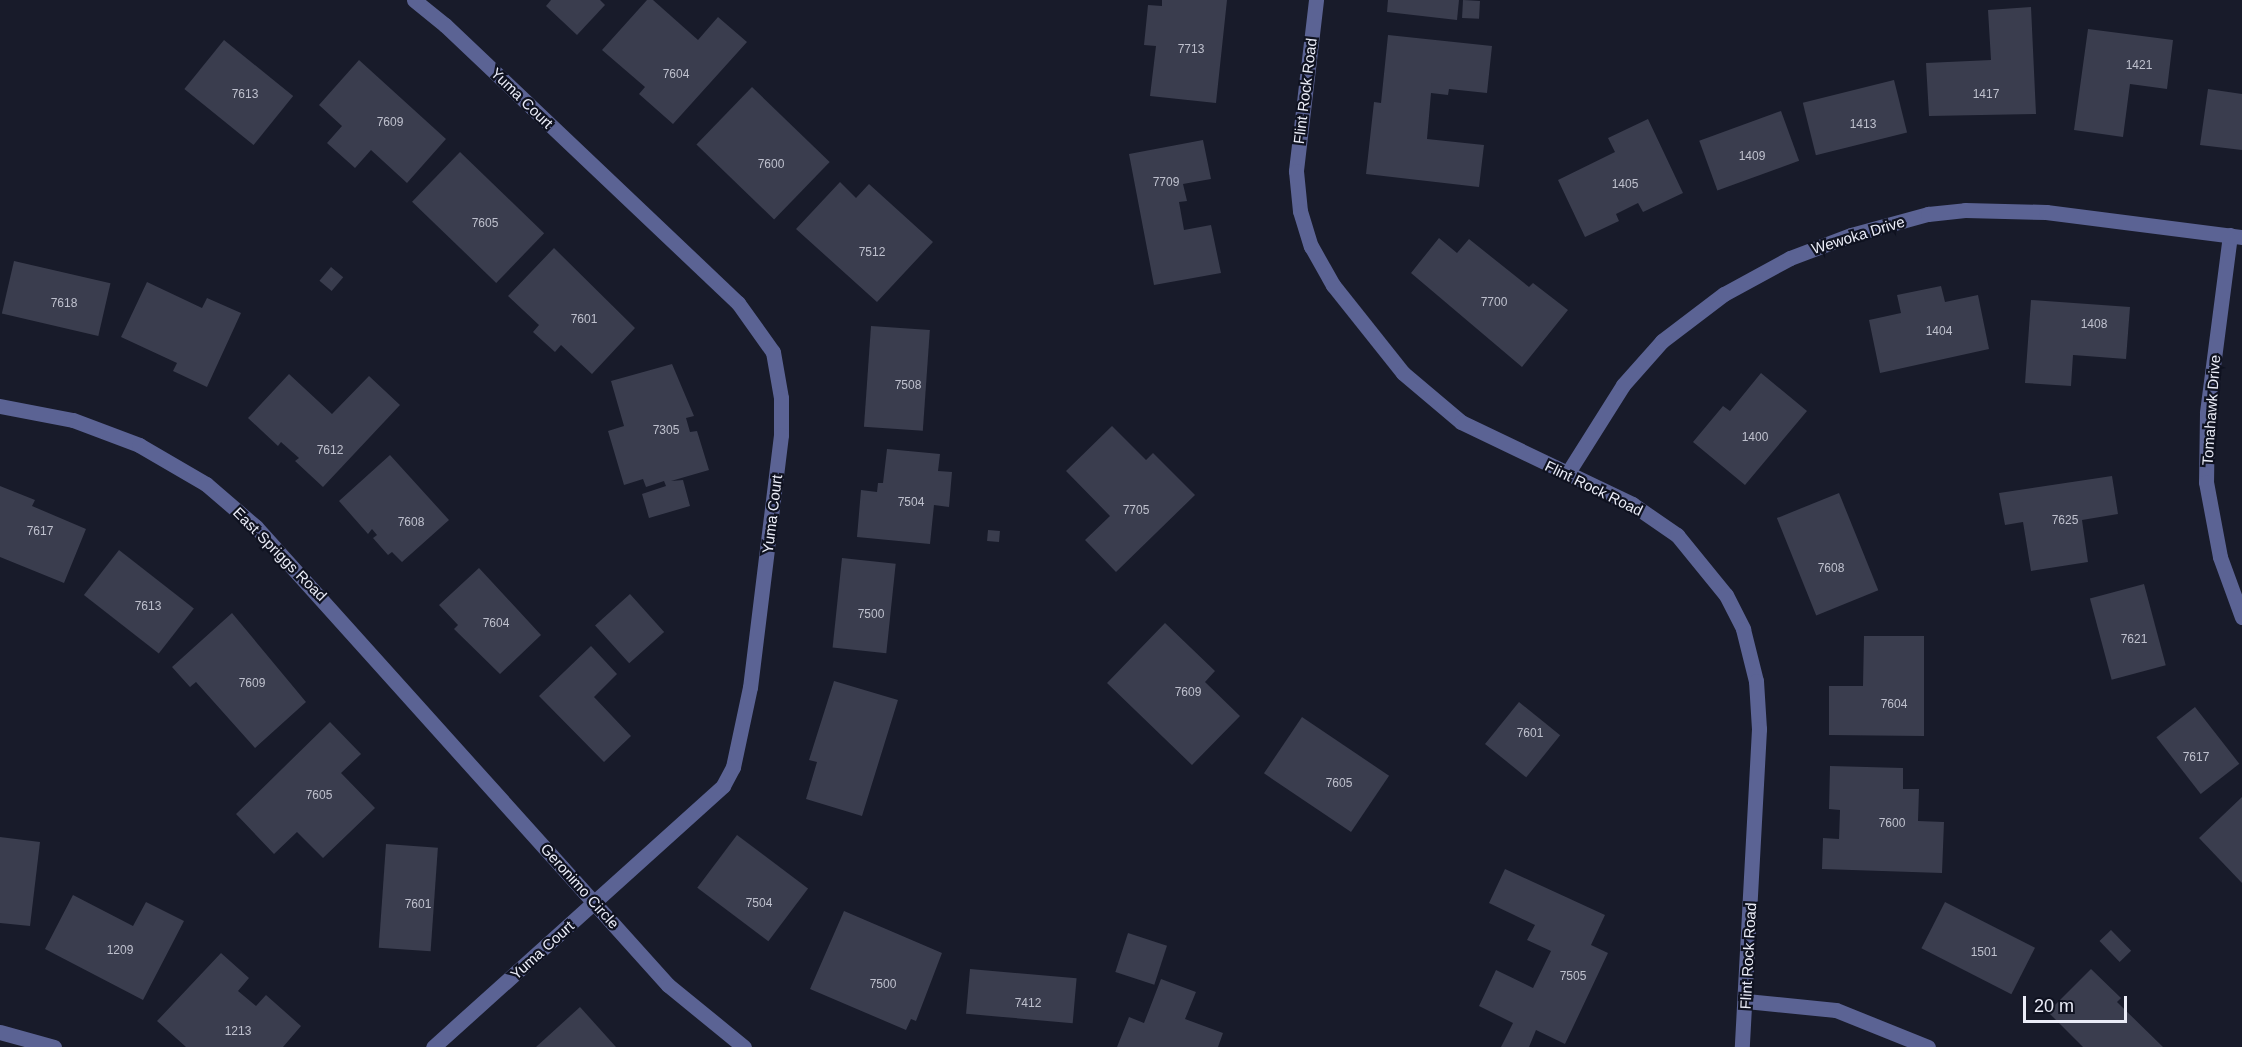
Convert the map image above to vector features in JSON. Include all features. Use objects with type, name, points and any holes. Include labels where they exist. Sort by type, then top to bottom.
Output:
[{"type":"street","name":"Yuma Court","points":[[414,0],[445,25],[738,303],[764,334],[779,374],[781,435],[750,687],[733,767],[723,786],[433,1047]]},
{"type":"street","name":"Flint Rock Road","points":[[1316,0],[1296,171],[1300,211],[1311,246],[1333,285],[1426,395],[1461,422],[1632,504],[1677,535],[1726,595],[1746,639],[1758,729],[1742,1047]]},
{"type":"street","name":"Wewoka Drive","points":[[1567,474],[1623,384],[1662,341],[1724,294],[1790,258],[1851,235],[1928,214],[1965,210],[2046,212],[2236,236]]},
{"type":"street","name":"Tomahawk Drive","points":[[2236,236],[2207,413],[2206,483],[2220,557],[2242,617]]},
{"type":"street","name":"East Spriggs Road","points":[[0,406],[109,431],[206,484],[281,552],[426,713]]},
{"type":"street","name":"Geronimo Circle","points":[[426,713],[668,985],[744,1047]]},
{"type":"street","points":[[1746,1001],[1836,1010],[1928,1047]]},
{"type":"street","points":[[0,1032],[54,1047]]},
{"type":"building","points":[[551,0],[600,0],[605,5],[577,35],[546,6]]},
{"type":"building","points":[[647,0],[653,0],[698,40],[718,17],[747,42],[673,124],[639,94],[645,87],[602,50]]},
{"type":"building","points":[[1162,0],[1227,0],[1216,103],[1150,96],[1156,46],[1144,45],[1148,5],[1162,6]]},
{"type":"building","points":[[1388,0],[1459,0],[1457,20],[1387,12]]},
{"type":"building","points":[[1463,0],[1480,1],[1479,19],[1462,18]]},
{"type":"building","points":[[2031,7],[2036,114],[1929,116],[1926,63],[1991,60],[1988,10]]},
{"type":"building","points":[[2088,29],[2173,40],[2167,89],[2130,84],[2123,137],[2074,130]]},
{"type":"building","points":[[1388,35],[1492,46],[1487,93],[1449,89],[1448,95],[1431,93],[1427,139],[1484,145],[1479,187],[1366,174],[1374,102],[1381,103]]},
{"type":"building","points":[[224,40],[293,96],[254,145],[184,89]]},
{"type":"building","points":[[359,60],[446,139],[407,183],[371,150],[355,168],[327,143],[342,126],[319,105]]},
{"type":"building","points":[[1894,80],[1907,132],[1816,155],[1803,103]]},
{"type":"building","points":[[752,87],[830,162],[774,220],[696,145]]},
{"type":"building","points":[[2208,89],[2242,94],[2242,150],[2200,145]]},
{"type":"building","points":[[1781,111],[1799,161],[1717,191],[1699,141]]},
{"type":"building","points":[[1648,119],[1683,193],[1643,212],[1638,203],[1616,214],[1619,221],[1585,237],[1558,180],[1615,152],[1608,138]]},
{"type":"building","points":[[1203,140],[1211,179],[1183,184],[1187,201],[1179,202],[1184,230],[1211,225],[1221,273],[1154,285],[1129,154]]},
{"type":"building","points":[[460,152],[544,233],[496,283],[412,202]]},
{"type":"building","points":[[840,182],[856,198],[869,184],[933,242],[877,302],[796,229]]},
{"type":"building","points":[[1439,238],[1457,253],[1469,239],[1529,287],[1533,283],[1568,310],[1522,367],[1411,273]]},
{"type":"building","points":[[554,248],[635,328],[592,374],[561,345],[555,352],[533,332],[539,325],[508,296]]},
{"type":"building","points":[[14,261],[110,283],[98,336],[2,314]]},
{"type":"building","points":[[331,267],[343,277],[332,291],[319,281]]},
{"type":"building","points":[[147,282],[202,308],[207,298],[241,313],[207,387],[173,371],[177,363],[121,337]]},
{"type":"building","points":[[1941,286],[1945,302],[1978,295],[1989,349],[1880,373],[1869,320],[1901,313],[1897,295]]},
{"type":"building","points":[[2031,300],[2130,307],[2126,359],[2073,355],[2071,386],[2025,383]]},
{"type":"building","points":[[871,326],[930,330],[923,431],[864,427]]},
{"type":"building","points":[[672,364],[694,416],[686,418],[690,432],[697,431],[709,470],[671,481],[683,480],[690,506],[649,518],[642,494],[666,486],[664,481],[646,487],[643,479],[624,485],[608,431],[624,426],[611,381]]},
{"type":"building","points":[[1761,373],[1807,411],[1745,485],[1693,442],[1723,406],[1730,411]]},
{"type":"building","points":[[289,374],[332,414],[369,376],[400,405],[323,487],[295,461],[299,458],[281,442],[278,446],[248,418]]},
{"type":"building","points":[[1112,426],[1146,460],[1153,453],[1195,495],[1116,572],[1085,540],[1110,516],[1066,471]]},
{"type":"building","points":[[887,449],[940,454],[938,471],[952,472],[949,507],[934,505],[930,544],[857,537],[861,490],[877,492],[878,483],[883,483]]},
{"type":"building","points":[[390,455],[449,520],[402,562],[392,552],[388,555],[373,538],[377,535],[372,529],[368,534],[339,501]]},
{"type":"building","points":[[2112,476],[2118,514],[2082,520],[2088,562],[2031,571],[2023,522],[2005,525],[1999,493]]},
{"type":"building","points":[[0,486],[35,500],[32,506],[86,529],[64,583],[0,557]]},
{"type":"building","points":[[1839,493],[1878,590],[1816,615],[1777,518]]},
{"type":"building","points":[[988,530],[1000,531],[999,542],[987,541]]},
{"type":"building","points":[[119,550],[194,608],[159,653],[84,595]]},
{"type":"building","points":[[842,558],[896,564],[886,653],[833,648]]},
{"type":"building","points":[[479,568],[541,635],[500,674],[454,629],[458,625],[439,605]]},
{"type":"building","points":[[2144,584],[2166,665],[2112,680],[2090,598]]},
{"type":"building","points":[[630,594],[664,632],[629,663],[595,625]]},
{"type":"building","points":[[232,613],[306,702],[255,748],[196,682],[190,687],[172,667]]},
{"type":"building","points":[[1165,623],[1215,671],[1205,682],[1240,716],[1192,765],[1107,683]]},
{"type":"building","points":[[1864,636],[1924,636],[1924,736],[1829,735],[1829,686],[1863,686]]},
{"type":"building","points":[[591,646],[617,674],[594,697],[631,736],[604,762],[539,696]]},
{"type":"building","points":[[834,681],[898,700],[862,816],[806,799],[817,762],[809,760]]},
{"type":"building","points":[[1519,702],[1560,735],[1526,777],[1485,744]]},
{"type":"building","points":[[2195,707],[2239,764],[2201,794],[2156,737]]},
{"type":"building","points":[[1302,717],[1389,776],[1351,832],[1264,773]]},
{"type":"building","points":[[330,722],[361,754],[341,773],[375,808],[323,858],[297,832],[274,854],[236,814]]},
{"type":"building","points":[[1830,766],[1903,768],[1903,789],[1919,789],[1918,821],[1944,822],[1942,873],[1822,869],[1823,838],[1839,839],[1840,810],[1829,809]]},
{"type":"building","points":[[2242,797],[2242,883],[2199,838]]},
{"type":"building","points":[[737,835],[808,889],[768,941],[697,888]]},
{"type":"building","points":[[0,837],[40,842],[30,926],[0,923]]},
{"type":"building","points":[[386,844],[438,848],[431,951],[379,948]]},
{"type":"building","points":[[1505,869],[1605,915],[1591,945],[1608,953],[1565,1044],[1536,1030],[1529,1047],[1501,1047],[1513,1023],[1479,1006],[1496,970],[1533,988],[1551,951],[1527,940],[1535,925],[1489,903]]},
{"type":"building","points":[[73,895],[133,926],[146,902],[184,921],[143,1000],[45,949]]},
{"type":"building","points":[[1945,902],[2035,948],[2011,994],[1921,948]]},
{"type":"building","points":[[844,911],[942,953],[916,1021],[911,1019],[906,1030],[810,989]]},
{"type":"building","points":[[2111,930],[2131,951],[2120,962],[2099,941]]},
{"type":"building","points":[[1128,933],[1167,946],[1154,985],[1115,972]]},
{"type":"building","points":[[221,953],[249,978],[238,991],[256,1006],[266,995],[301,1026],[283,1047],[186,1047],[157,1021]]},
{"type":"building","points":[[970,969],[1077,978],[1073,1023],[966,1014]]},
{"type":"building","points":[[2091,969],[2121,998],[2117,1002],[2163,1047],[2083,1047],[2048,1012]]},
{"type":"building","points":[[1161,979],[1196,992],[1185,1019],[1223,1033],[1218,1047],[1117,1047],[1129,1017],[1144,1023]]},
{"type":"building","points":[[580,1007],[616,1047],[536,1047]]}]
